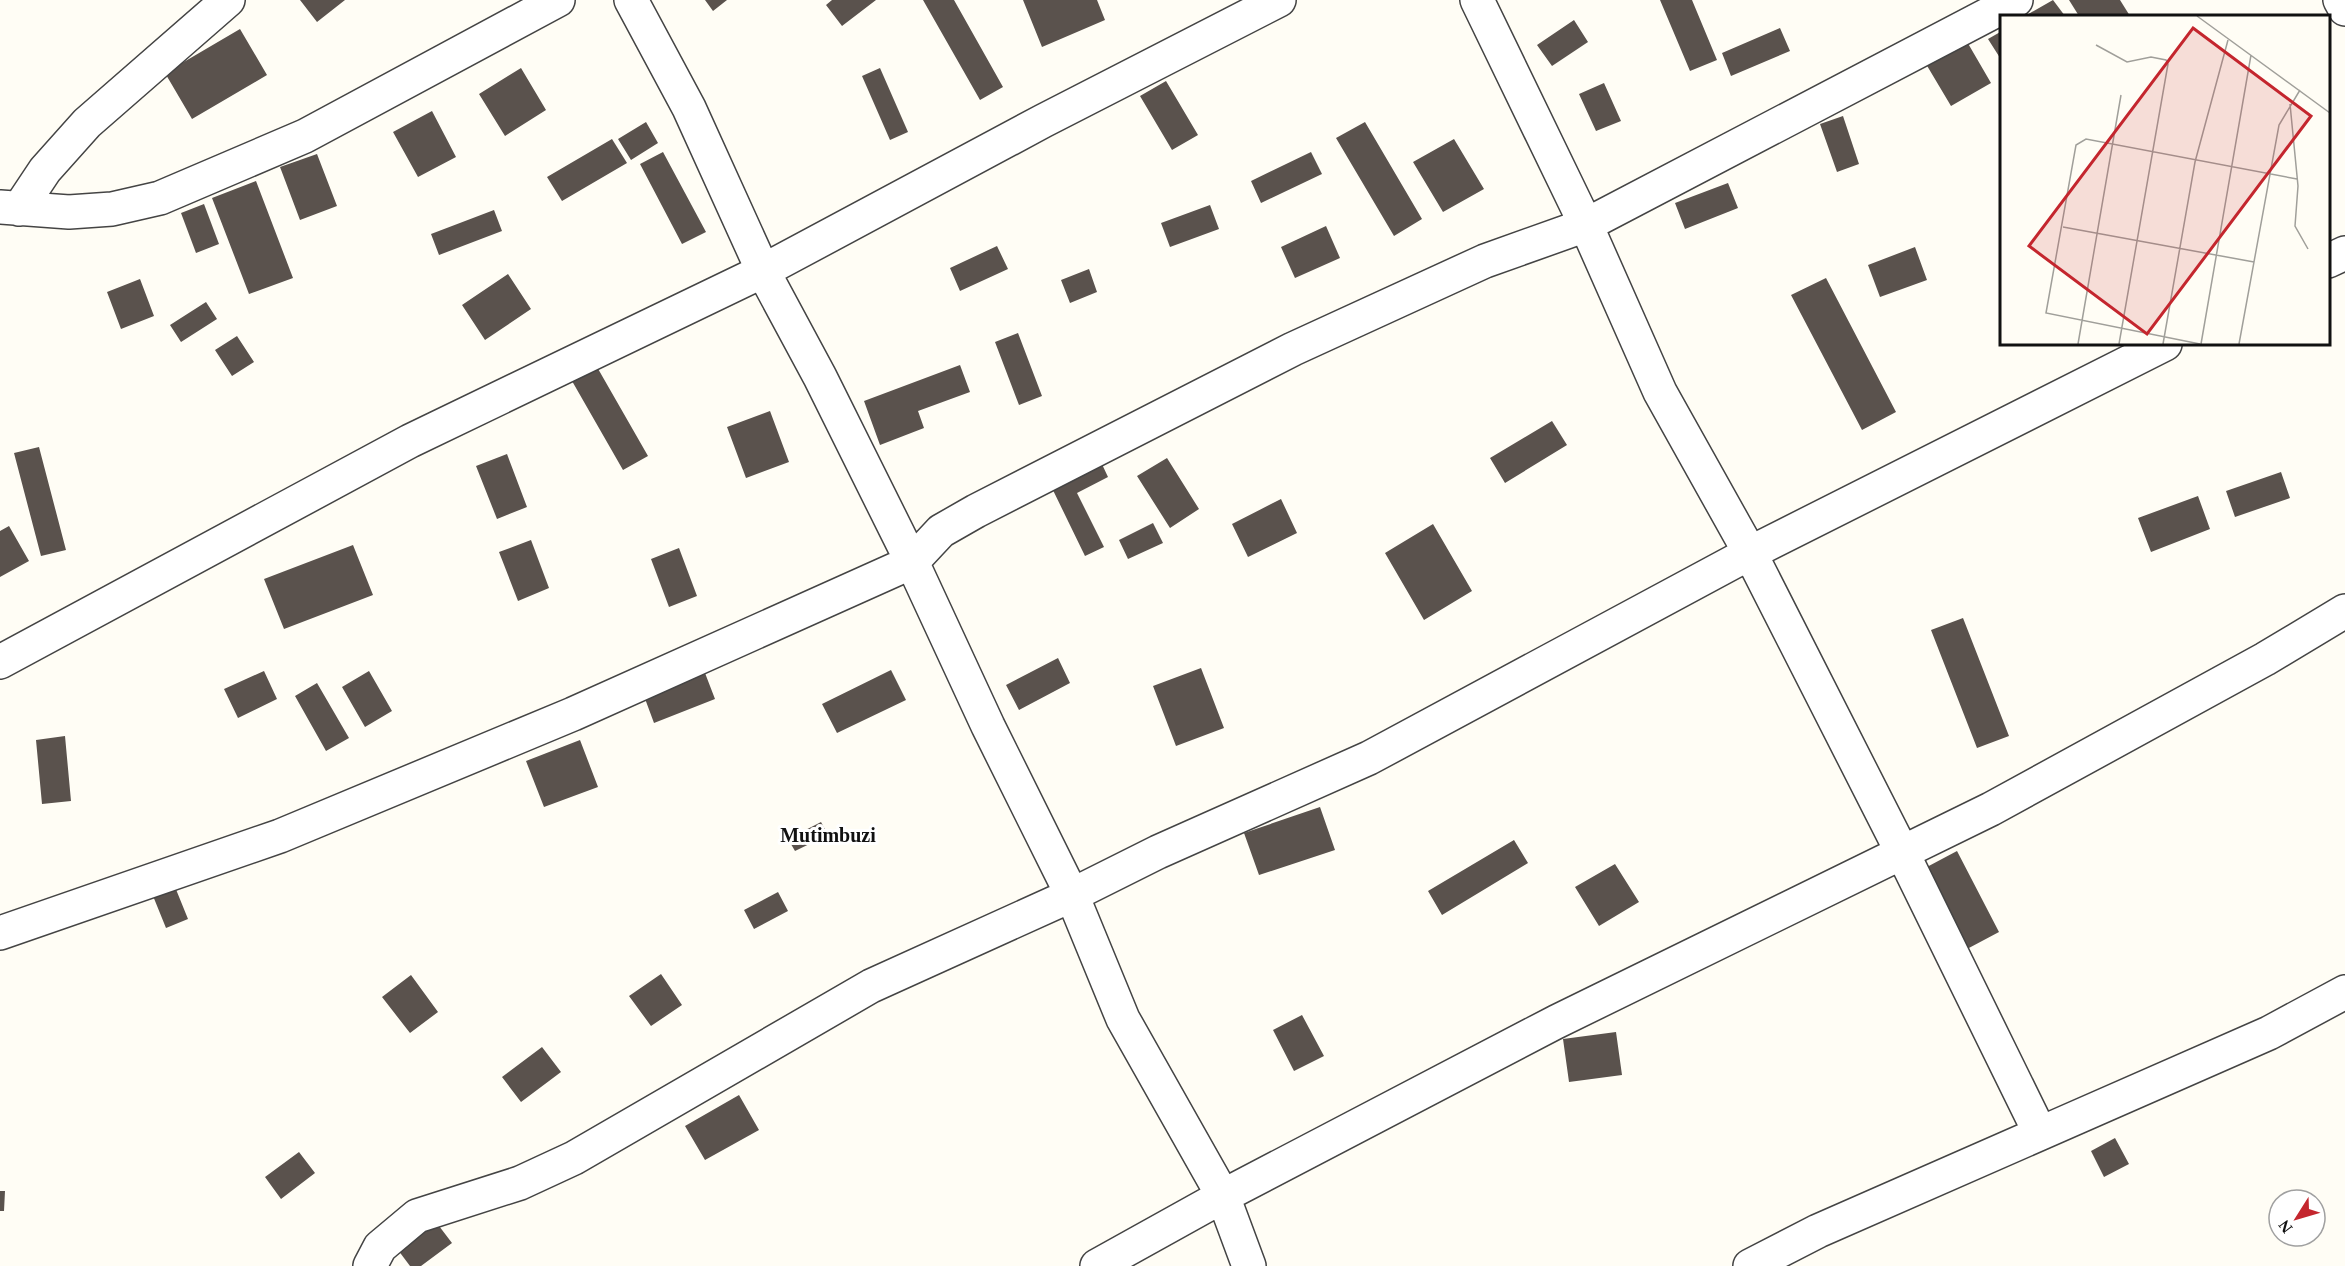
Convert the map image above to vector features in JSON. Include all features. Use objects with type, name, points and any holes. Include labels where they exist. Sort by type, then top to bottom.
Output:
[{"type":"street","points":[[9,208],[87,123],[228,0]]},
{"type":"street","points":[[9,208],[69,212],[112,209],[160,198],[305,136],[558,0]]},
{"type":"street","points":[[630,0],[689,108],[763,271],[820,378],[912,562],[988,726],[1072,895],[1123,1020],[1223,1196],[1249,1266]]},
{"type":"street","points":[[0,662],[410,441],[763,271],[1043,121],[1279,0]]},
{"type":"street","points":[[1476,0],[1586,225],[1660,392],[1750,553],[1903,854],[2040,1133]]},
{"type":"street","points":[[0,933],[280,836],[573,714],[912,562],[942,531],[976,511],[1293,349],[1485,261],[1586,225],[2016,0]]},
{"type":"street","points":[[2340,0],[2345,9]]},
{"type":"street","points":[[2330,260],[2345,253]]},
{"type":"street","points":[[370,1266],[380,1247],[417,1216],[520,1183],[574,1158],[871,987],[1072,895],[1158,852],[1369,758],[1750,553],[2163,345]]},
{"type":"street","points":[[1097,1266],[1223,1196],[1556,1022],[1903,854],[2255,665],[2345,611]]},
{"type":"street","points":[[1750,1266],[1818,1231],[2269,1033],[2345,992]]},
{"type":"building","points":[[300,0],[345,0],[317,22]]},
{"type":"building","points":[[705,0],[727,0],[713,11]]},
{"type":"building","points":[[832,0],[876,0],[842,26],[826,5]]},
{"type":"building","points":[[923,0],[954,0],[1003,87],[980,100]]},
{"type":"building","points":[[1023,0],[1097,0],[1105,20],[1042,47]]},
{"type":"building","points":[[1660,0],[1692,0],[1717,60],[1690,71]]},
{"type":"building","points":[[2053,0],[2064,15],[2027,15]]},
{"type":"building","points":[[2069,0],[2120,0],[2129,15],[2078,15]]},
{"type":"building","points":[[1574,20],[1588,42],[1552,66],[1537,45]]},
{"type":"building","points":[[1780,28],[1790,51],[1731,76],[1722,53]]},
{"type":"building","points":[[240,29],[267,75],[192,119],[165,73]]},
{"type":"building","points":[[2000,32],[2000,58],[1988,39]]},
{"type":"building","points":[[1966,40],[1991,83],[1951,106],[1926,64]]},
{"type":"building","points":[[521,68],[546,110],[505,136],[479,94]]},
{"type":"building","points":[[880,68],[908,132],[890,140],[862,76]]},
{"type":"building","points":[[1166,81],[1198,135],[1172,150],[1140,96]]},
{"type":"building","points":[[1604,83],[1621,121],[1596,131],[1579,94]]},
{"type":"building","points":[[432,111],[456,157],[418,177],[393,132]]},
{"type":"building","points":[[1843,116],[1859,164],[1837,172],[1820,124]]},
{"type":"building","points":[[646,122],[658,143],[631,160],[618,139]]},
{"type":"building","points":[[1365,122],[1422,219],[1394,236],[1336,138]]},
{"type":"building","points":[[612,139],[627,163],[562,201],[547,177]]},
{"type":"building","points":[[1454,139],[1484,189],[1443,212],[1413,162]]},
{"type":"building","points":[[663,152],[706,232],[682,244],[640,164]]},
{"type":"building","points":[[1311,152],[1322,174],[1261,203],[1251,181]]},
{"type":"building","points":[[317,154],[337,206],[300,220],[280,167]]},
{"type":"building","points":[[256,181],[293,278],[249,294],[212,198]]},
{"type":"building","points":[[1728,183],[1738,208],[1685,229],[1675,203]]},
{"type":"building","points":[[204,204],[219,244],[196,253],[181,213]]},
{"type":"building","points":[[1210,205],[1219,229],[1170,247],[1161,223]]},
{"type":"building","points":[[494,210],[502,231],[439,255],[431,234]]},
{"type":"building","points":[[1326,226],[1340,258],[1295,278],[1281,247]]},
{"type":"building","points":[[997,246],[1008,269],[960,291],[950,268]]},
{"type":"building","points":[[1915,247],[1927,280],[1880,297],[1868,265]]},
{"type":"building","points":[[1089,269],[1097,292],[1070,303],[1061,280]]},
{"type":"building","points":[[508,274],[531,309],[485,340],[462,305]]},
{"type":"building","points":[[1826,278],[1896,412],[1862,430],[1791,295]]},
{"type":"building","points":[[140,279],[154,316],[121,329],[107,292]]},
{"type":"building","points":[[206,302],[217,319],[181,342],[170,325]]},
{"type":"building","points":[[1018,333],[1042,396],[1019,405],[995,342]]},
{"type":"building","points":[[237,336],[254,362],[232,376],[215,350]]},
{"type":"building","points":[[960,365],[970,392],[918,411],[924,428],[880,445],[864,401]]},
{"type":"building","points":[[597,367],[648,456],[623,470],[572,381]]},
{"type":"building","points":[[770,411],[789,462],[746,478],[727,427]]},
{"type":"building","points":[[1552,421],[1567,445],[1505,483],[1490,458]]},
{"type":"building","points":[[39,447],[66,550],[41,556],[14,453]]},
{"type":"building","points":[[507,454],[527,507],[497,519],[476,466]]},
{"type":"building","points":[[1167,458],[1199,509],[1170,528],[1137,476]]},
{"type":"building","points":[[1100,460],[1108,477],[1077,493],[1104,547],[1085,556],[1050,484]]},
{"type":"building","points":[[2281,472],[2290,498],[2235,517],[2226,491]]},
{"type":"building","points":[[2198,496],[2210,529],[2151,552],[2138,518]]},
{"type":"building","points":[[1281,499],[1297,533],[1248,557],[1232,524]]},
{"type":"building","points":[[1153,523],[1163,543],[1128,559],[1119,540]]},
{"type":"building","points":[[1433,524],[1472,591],[1424,620],[1385,553]]},
{"type":"building","points":[[9,526],[29,561],[0,577],[0,531]]},
{"type":"building","points":[[531,540],[549,588],[518,601],[499,552]]},
{"type":"building","points":[[353,545],[373,595],[284,629],[264,579]]},
{"type":"building","points":[[679,548],[697,596],[669,607],[651,559]]},
{"type":"building","points":[[1963,618],[2009,736],[1977,748],[1931,630]]},
{"type":"building","points":[[1058,658],[1070,683],[1019,710],[1006,685]]},
{"type":"building","points":[[1201,668],[1224,728],[1176,746],[1153,686]]},
{"type":"building","points":[[891,670],[906,700],[837,733],[822,704]]},
{"type":"building","points":[[264,671],[277,699],[238,718],[224,689]]},
{"type":"building","points":[[369,671],[392,711],[365,727],[342,687]]},
{"type":"building","points":[[705,673],[715,699],[654,723],[644,696]]},
{"type":"building","points":[[317,683],[349,738],[326,751],[295,696]]},
{"type":"building","points":[[65,736],[71,801],[42,804],[36,740]]},
{"type":"building","points":[[580,740],[598,787],[544,807],[526,761]]},
{"type":"building","points":[[1320,807],[1335,850],[1259,875],[1244,833]]},
{"type":"building","points":[[821,822],[828,835],[795,851],[788,839]]},
{"type":"building","points":[[1514,840],[1528,863],[1442,915],[1428,891]]},
{"type":"building","points":[[1957,851],[1999,932],[1967,949],[1925,868]]},
{"type":"building","points":[[1615,864],[1639,902],[1599,926],[1575,887]]},
{"type":"building","points":[[173,882],[188,919],[166,928],[151,891]]},
{"type":"building","points":[[778,892],[788,911],[754,929],[744,910]]},
{"type":"building","points":[[661,974],[682,1005],[651,1026],[629,996]]},
{"type":"building","points":[[411,975],[438,1012],[410,1033],[382,997]]},
{"type":"building","points":[[1302,1015],[1324,1056],[1294,1071],[1273,1030]]},
{"type":"building","points":[[1616,1032],[1622,1075],[1569,1082],[1563,1039]]},
{"type":"building","points":[[542,1047],[561,1072],[521,1102],[502,1077]]},
{"type":"building","points":[[739,1095],[759,1130],[705,1160],[685,1126]]},
{"type":"building","points":[[2115,1138],[2129,1164],[2104,1177],[2091,1151]]},
{"type":"building","points":[[299,1152],[315,1173],[281,1199],[265,1177]]},
{"type":"building","points":[[0,1191],[5,1191],[4,1211],[0,1211]]},
{"type":"building","points":[[436,1222],[452,1243],[421,1266],[410,1266],[398,1250]]},
{"type":"district","name":"Mutimbuzi","points":[[828,835]]}]
